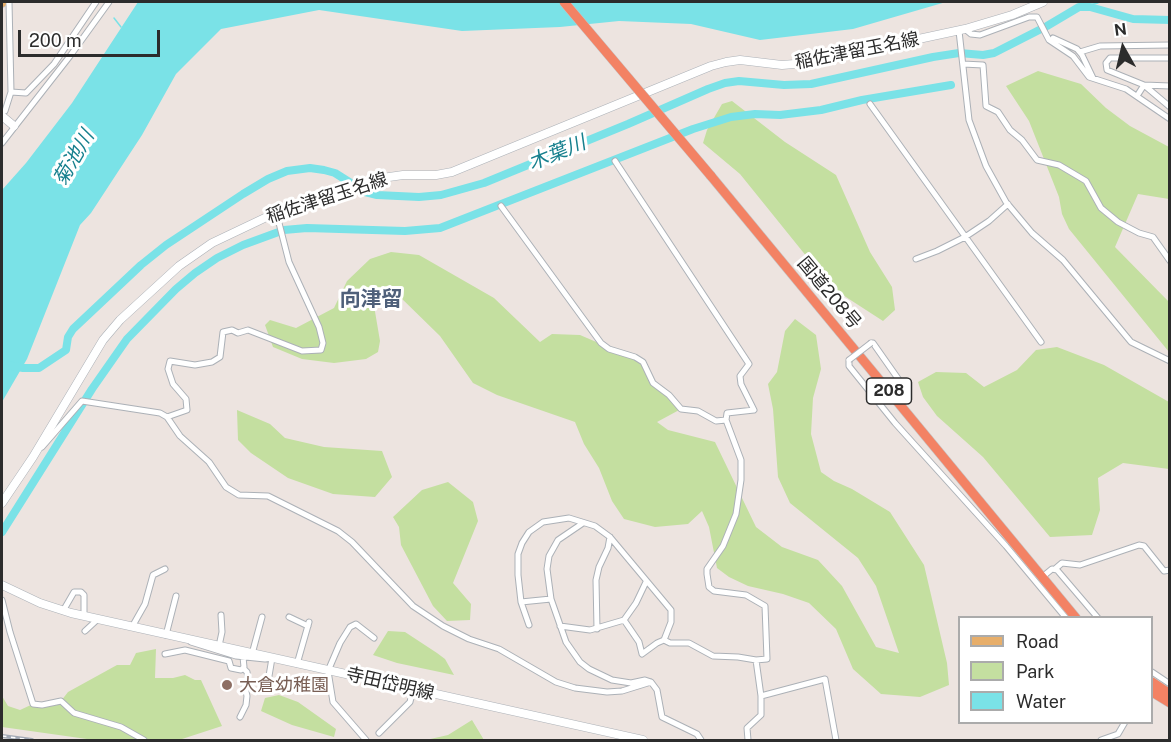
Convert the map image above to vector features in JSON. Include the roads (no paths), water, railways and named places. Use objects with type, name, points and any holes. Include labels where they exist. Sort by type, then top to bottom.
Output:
[{"type":"highway","name":"国道208号","points":[[564,2],[889,392],[1040,579],[1080,616]]},
{"type":"highway","name":"国道208号","points":[[1068,605],[1075,616]]},
{"type":"highway","points":[[1153,679],[1170,694]]},
{"type":"highway","points":[[1153,693],[1170,704]]},
{"type":"main road","name":"稲佐津留玉名線","points":[[2,504],[103,340],[120,320],[178,266],[212,243],[273,214],[310,206],[362,184],[386,177],[452,172],[711,66],[740,60],[795,65],[962,30],[1012,15],[1043,2]]},
{"type":"main road","points":[[3,114],[14,126]]},
{"type":"main road","name":"寺田岱明線","points":[[2,585],[63,611],[643,741]]},
{"type":"street","points":[[3,114],[11,92],[9,2]]},
{"type":"street","points":[[11,92],[26,93],[54,64],[96,2]]},
{"type":"street","points":[[2,143],[109,2]]},
{"type":"street","points":[[1170,119],[1117,85],[1094,80],[1073,56],[1048,38],[1037,17],[1029,17],[977,36],[962,30],[961,42],[969,120],[990,174],[1008,204],[1032,232],[1063,260],[1131,342],[1170,361]]},
{"type":"street","points":[[1048,38],[1051,37],[1080,52],[1094,80]]},
{"type":"street","points":[[1080,52],[1100,46],[1170,45]]},
{"type":"street","points":[[1170,58],[1110,58],[1106,63],[1107,70],[1144,85],[1170,107]]},
{"type":"street","points":[[963,64],[983,65],[986,106],[998,112],[1010,130],[1022,140],[1037,160],[1059,165],[1086,181],[1101,208],[1118,222],[1139,233],[1153,237],[1170,261]]},
{"type":"street","points":[[1137,96],[1144,85]]},
{"type":"street","points":[[1144,85],[1170,86]]},
{"type":"street","points":[[870,104],[1041,342]]},
{"type":"street","points":[[615,161],[748,364],[740,376],[741,384],[754,410],[727,413],[726,420],[741,460],[736,514],[723,546],[707,569],[707,580],[714,591],[746,595],[765,606],[767,659],[713,656],[689,643],[664,640],[642,654],[639,642],[624,620]]},
{"type":"street","points":[[916,259],[965,237],[989,221],[1008,204]]},
{"type":"street","points":[[501,206],[601,343],[609,349],[635,357],[643,362],[653,383],[669,395],[681,409],[698,411],[716,421],[726,420]]},
{"type":"street","points":[[167,417],[187,410],[186,399],[172,384],[168,369],[170,362],[195,365],[212,362],[220,357],[223,332],[232,330],[238,333],[248,330],[302,351],[321,350],[323,343],[319,327],[290,262],[279,223],[273,214]]},
{"type":"street","points":[[889,392],[899,383],[899,380],[871,343],[849,360],[849,366],[888,415],[1040,579],[1065,616]]},
{"type":"street","points":[[33,457],[82,401],[151,410],[167,417],[180,436],[209,462],[226,487],[239,495],[268,496],[338,531],[352,542],[412,606],[443,626],[499,650],[556,682],[576,688],[607,692],[622,691],[651,682]]},
{"type":"street","points":[[529,625],[521,602],[518,554],[522,543],[529,532],[549,520],[568,518],[595,526],[610,537],[670,610],[671,622],[664,640]]},
{"type":"street","points":[[583,523],[558,540],[552,549],[547,570],[550,599],[574,656],[589,669],[612,680],[631,683],[645,680],[651,682],[657,690],[662,717],[697,734],[701,741]]},
{"type":"street","points":[[597,629],[596,580],[599,567],[608,549],[610,537]]},
{"type":"street","points":[[1040,579],[1062,563],[1080,565],[1139,545],[1144,546],[1164,571],[1170,570]]},
{"type":"street","points":[[132,627],[145,604],[153,575],[165,568]]},
{"type":"street","points":[[1054,569],[1096,616]]},
{"type":"street","points":[[560,626],[590,630],[624,620],[636,603],[646,582]]},
{"type":"street","points":[[63,611],[74,592],[81,592],[84,595],[84,616]]},
{"type":"street","points":[[166,634],[176,596]]},
{"type":"street","points":[[521,602],[550,599]]},
{"type":"street","points":[[2,600],[33,704],[42,705],[61,701],[74,713],[122,727],[144,741]]},
{"type":"street","points":[[219,646],[222,632],[221,615]]},
{"type":"street","points":[[252,654],[262,617]]},
{"type":"street","points":[[289,617],[309,624],[297,664]]},
{"type":"street","points":[[86,631],[98,619]]},
{"type":"street","points":[[366,741],[333,702],[328,670],[350,627],[356,624],[374,638]]},
{"type":"street","points":[[185,639],[231,658]]},
{"type":"street","points":[[165,654],[185,650],[231,658],[272,658],[269,676]]},
{"type":"street","points":[[240,717],[246,705],[247,696],[244,687],[248,678],[243,668],[243,657]]},
{"type":"street","points":[[231,658],[231,668],[241,670],[243,668]]},
{"type":"street","points":[[748,741],[747,728],[761,715],[756,660]]},
{"type":"street","points":[[761,696],[825,679],[836,741]]},
{"type":"street","points":[[1153,679],[1170,684]]},
{"type":"street","points":[[379,733],[410,702],[413,690]]},
{"type":"street","points":[[1101,741],[1118,734],[1124,724]]},
{"type":"water","name":"菊池川","points":[[138,2],[946,2],[853,29],[760,40],[691,24],[619,21],[560,27],[462,31],[319,10],[221,29],[176,74],[142,135],[91,213],[80,225],[27,359],[2,402],[2,190],[72,103]]},
{"type":"waterway","name":"木葉川","points":[[1079,7],[1098,3]]},
{"type":"waterway","name":"木葉川","points":[[2,364],[39,368],[66,350],[68,337],[73,329],[141,265],[166,245],[243,194],[287,171],[310,168],[324,170],[335,173],[365,192],[377,195],[419,197],[441,195],[484,183],[725,83],[739,81],[784,85],[811,84],[933,57],[959,53],[983,55],[994,53],[1079,7],[1090,7],[1133,19],[1170,20]]},
{"type":"waterway","points":[[114,18],[121,27]]},
{"type":"waterway","points":[[2,532],[92,389],[127,339],[195,273],[217,258],[243,245],[284,230],[307,228],[405,231],[440,228],[693,129],[731,117],[755,114],[780,115],[821,110],[862,100],[951,85]]},
{"type":"railway","points":[[2,736],[32,740]]},
{"type":"place","name":"大倉幼稚園","points":[[227,685]]},
{"type":"district","name":"向津留","points":[[371,300]]}]
